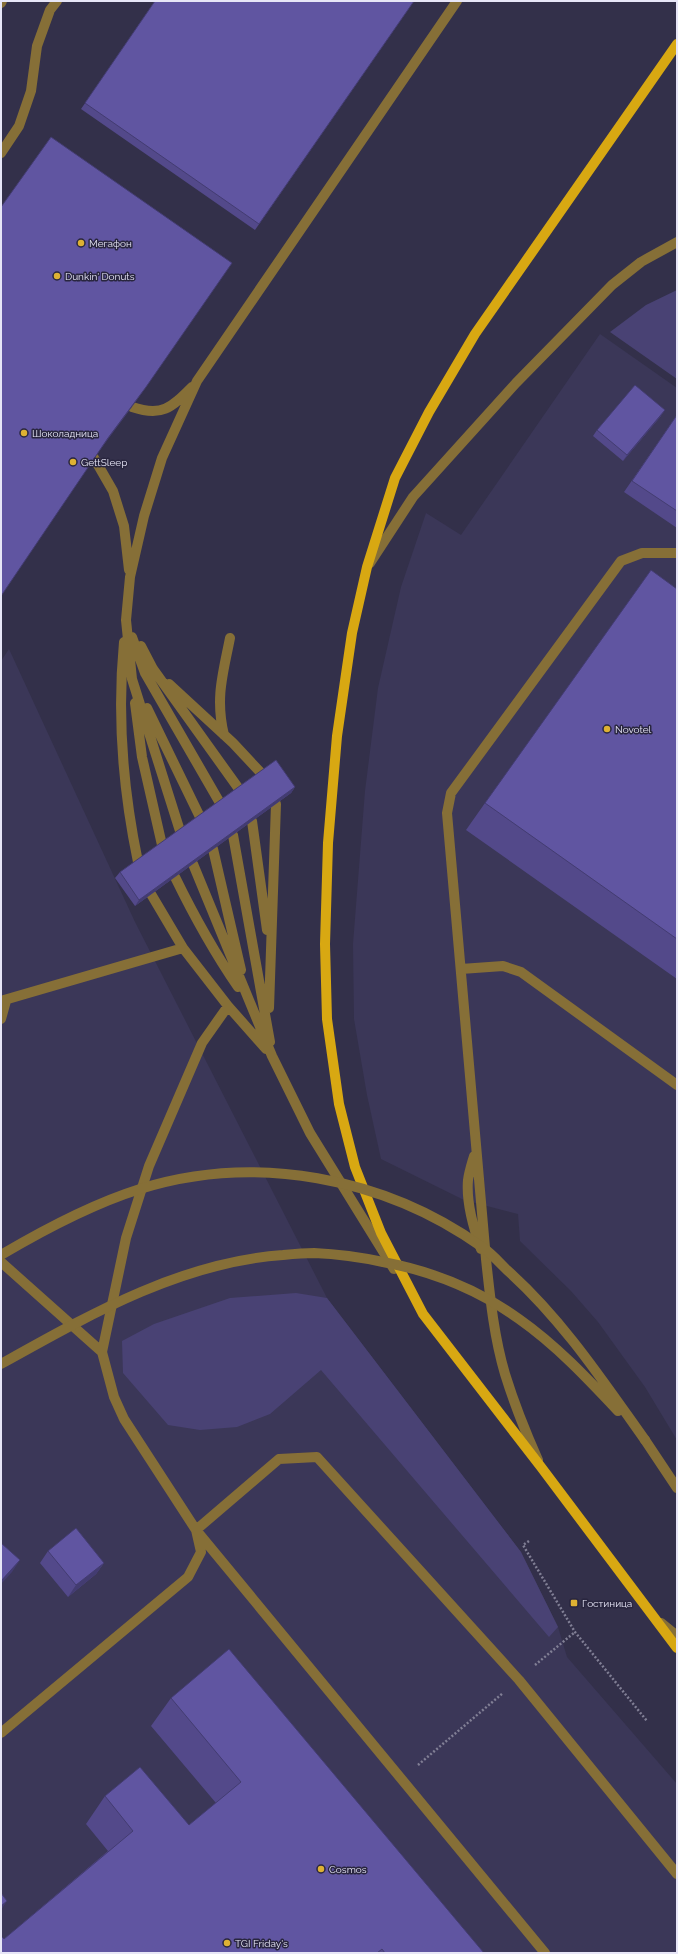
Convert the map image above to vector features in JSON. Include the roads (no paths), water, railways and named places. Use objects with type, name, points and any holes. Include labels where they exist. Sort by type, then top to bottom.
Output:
[{"type":"main road","points":[[677,44],[474,334],[395,478],[367,567],[352,633],[337,744],[328,851],[325,944],[327,1019],[339,1104],[355,1167],[381,1233],[423,1314],[541,1467],[677,1648]]},
{"type":"street","points":[[1,153],[19,126],[31,91],[36,46],[50,10],[57,1]]},
{"type":"street","points":[[132,407],[146,412],[162,411],[178,401],[197,381],[457,1]]},
{"type":"street","points":[[367,567],[413,497],[516,383],[612,285],[641,262],[677,242]]},
{"type":"street","points":[[138,862],[129,820],[124,778],[120,682],[130,578],[144,516],[162,458],[197,381]]},
{"type":"street","points":[[94,458],[113,491],[124,526],[130,578]]},
{"type":"street","points":[[541,1467],[520,1420],[504,1373],[494,1324],[486,1259],[447,813],[451,793],[621,561],[642,553],[677,553]]},
{"type":"street","points":[[126,620],[153,669],[239,789]]},
{"type":"street","points":[[126,620],[142,757],[162,845]]},
{"type":"street","points":[[126,620],[145,673],[220,803]]},
{"type":"street","points":[[224,735],[219,716],[220,684],[230,638]]},
{"type":"street","points":[[153,669],[224,735],[261,773]]},
{"type":"street","points":[[132,679],[200,817]]},
{"type":"street","points":[[132,679],[180,832]]},
{"type":"street","points":[[268,1028],[276,804]]},
{"type":"street","points":[[252,821],[271,958]]},
{"type":"street","points":[[233,835],[272,1056]]},
{"type":"street","points":[[213,849],[249,1003]]},
{"type":"street","points":[[193,864],[272,1056],[310,1133],[423,1314]]},
{"type":"street","points":[[175,877],[196,920],[216,955],[249,1003]]},
{"type":"street","points":[[151,894],[183,948],[228,1006],[272,1056]]},
{"type":"street","points":[[1,1018],[4,1001],[183,948]]},
{"type":"street","points":[[461,969],[503,966],[521,972],[677,1085]]},
{"type":"street","points":[[228,1006],[202,1043],[149,1166],[126,1238],[102,1352],[114,1397],[124,1419],[196,1530],[545,1953]]},
{"type":"street","points":[[1,1255],[82,1212],[140,1189],[193,1177],[251,1172],[300,1175],[348,1184],[398,1201],[436,1219],[482,1247],[522,1283],[552,1315],[580,1349],[645,1440],[677,1488]]},
{"type":"street","points":[[1,1364],[117,1302],[170,1280],[220,1264],[267,1256],[313,1253],[359,1257],[411,1267],[467,1288],[519,1319],[577,1367],[645,1440]]},
{"type":"street","points":[[1,1262],[102,1352]]},
{"type":"street","points":[[196,1530],[279,1459],[317,1457],[519,1680],[677,1874]]},
{"type":"street","points":[[1,1733],[188,1577],[201,1552],[196,1530]]},
{"type":"street","points":[[654,1618],[677,1636]]},
{"type":"place","name":"Мегафон","points":[[81,243]]},
{"type":"place","name":"Dunkin' Donuts","points":[[57,276]]},
{"type":"place","name":"Шоколадница","points":[[24,433]]},
{"type":"place","name":"GettSleep","points":[[73,462]]},
{"type":"place","name":"Novotel","points":[[607,729]]},
{"type":"place","name":"Гостиница","points":[[574,1603]]},
{"type":"place","name":"Cosmos","points":[[321,1869]]},
{"type":"place","name":"TGI Friday's","points":[[227,1943]]}]
